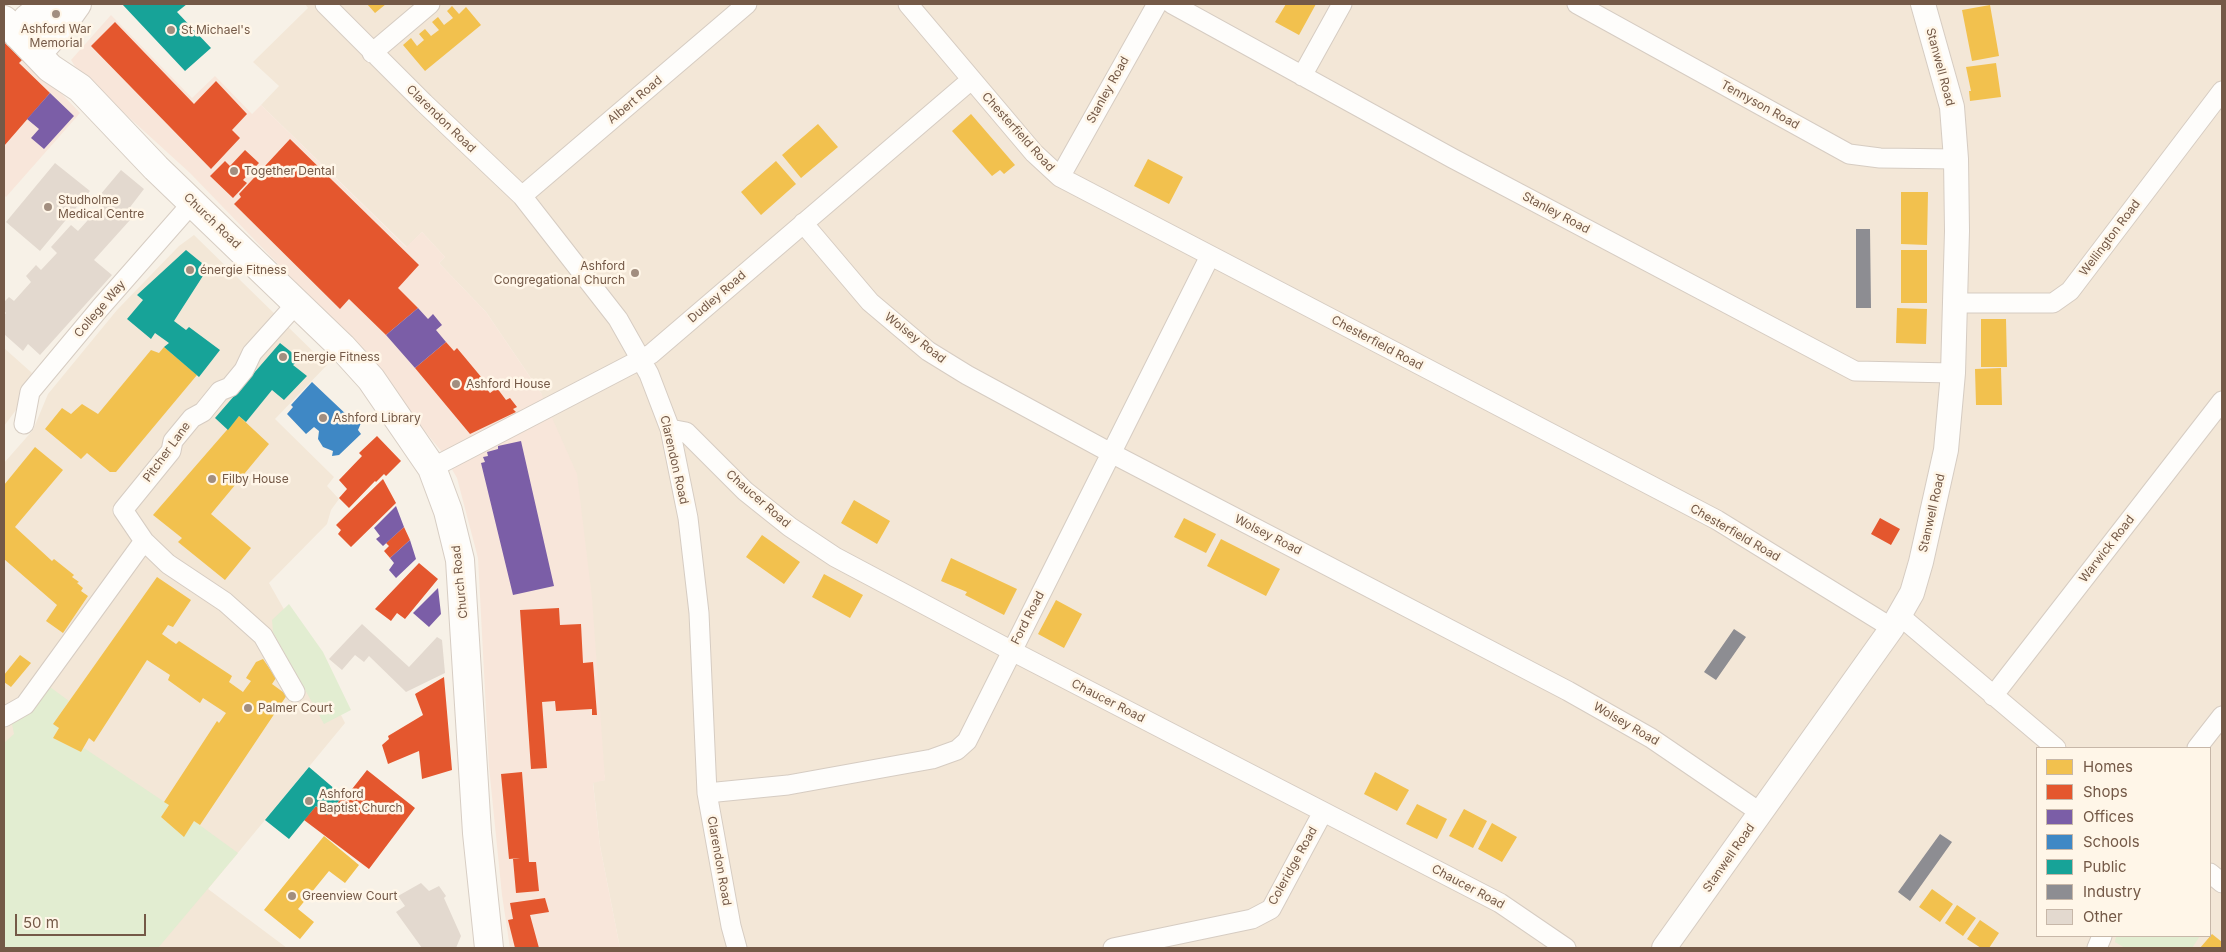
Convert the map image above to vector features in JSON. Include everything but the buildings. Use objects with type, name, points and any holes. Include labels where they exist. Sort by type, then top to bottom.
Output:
[{"type":"main road","points":[[42,48],[76,4]]},
{"type":"main road","name":"Church Road","points":[[21,16],[42,48],[68,66],[80,88],[156,168],[298,303],[371,379],[432,468],[448,511],[460,560],[477,833],[489,948]]},
{"type":"street","name":"Clarendon Road","points":[[325,4],[372,53],[522,196],[618,319],[649,374],[670,429],[688,518],[699,613],[707,793],[731,926],[737,948]]},
{"type":"street","points":[[372,53],[430,4]]},
{"type":"street","name":"Albert Road","points":[[522,196],[747,4]]},
{"type":"street","name":"Chesterfield Road","points":[[908,4],[1034,153],[1060,177],[1717,520],[1896,622],[1993,696],[2055,747]]},
{"type":"street","name":"Stanley Road","points":[[1060,177],[1157,4]]},
{"type":"street","name":"Stanley Road","points":[[1172,4],[1452,158],[1856,371],[1953,373]]},
{"type":"street","points":[[1302,76],[1342,4]]},
{"type":"street","name":"Tennyson Road","points":[[1577,4],[1849,154],[1880,158],[1956,159]]},
{"type":"street","name":"Stanwell Road","points":[[1664,948],[1896,622],[1912,593],[1935,506],[1946,450],[1953,373],[1956,303],[1956,159],[1952,107],[1923,4]]},
{"type":"street","name":"Dudley Road","points":[[432,468],[651,354],[971,80]]},
{"type":"street","name":"Wellington Road","points":[[1956,303],[2053,303],[2070,291],[2222,91]]},
{"type":"street","name":"College Way","points":[[24,424],[30,392],[100,308],[193,202]]},
{"type":"street","name":"Wolsey Road","points":[[803,223],[870,302],[928,351],[967,376],[1568,691],[1650,738],[1761,813]]},
{"type":"street","name":"Ford Road","points":[[707,793],[788,785],[932,759],[957,750],[967,741],[1210,256]]},
{"type":"street","name":"Pitcher Lane","points":[[295,692],[263,636],[225,602],[168,564],[144,541],[123,510],[171,451],[173,441],[192,418],[203,412],[220,391],[230,387],[244,370],[252,353],[298,303]]},
{"type":"street","name":"Warwick Road","points":[[1993,696],[2222,401]]},
{"type":"street","name":"Chaucer Road","points":[[670,429],[686,432],[745,490],[790,527],[835,557],[1012,651],[1500,903],[1566,948]]},
{"type":"street","points":[[4,717],[25,705],[144,541]]},
{"type":"street","points":[[2198,747],[2222,716]]},
{"type":"street","name":"Coleridge Road","points":[[1113,948],[1252,919],[1271,909],[1323,812]]},
{"type":"street","points":[[2211,874],[2222,884]]},
{"type":"shaded area","points":[[305,4],[2222,4],[2222,948],[620,948],[600,846],[593,782],[605,780],[541,393],[486,312],[439,263],[445,257],[422,232],[407,247],[261,105],[279,86],[253,62],[308,8]]},
{"type":"shaded area","points":[[111,15],[192,98],[215,76],[252,114],[261,105],[406,247],[422,232],[445,257],[439,263],[486,312],[541,393],[577,474],[592,598],[605,780],[593,783],[600,846],[620,948],[510,948],[502,895],[489,767],[478,558],[457,478],[442,452],[332,320],[190,173],[78,71],[71,60]]},
{"type":"shaded area","points":[[4,36],[29,59],[80,113],[6,197],[4,195]]},
{"type":"shaded area","points":[[194,235],[327,365],[275,419],[334,477],[327,486],[339,499],[331,510],[327,524],[269,583],[319,671],[345,723],[208,889],[287,948],[4,948],[4,463],[33,430],[48,394],[117,310],[179,246]]},
{"type":"shaded area","points":[[4,348],[32,373],[22,402],[4,426]]},
{"type":"green space","points":[[289,604],[323,652],[351,710],[324,724],[273,632],[272,620]]},
{"type":"green space","points":[[50,687],[69,701],[53,724],[59,728],[53,738],[81,752],[84,748],[169,805],[161,817],[184,836],[194,821],[238,853],[158,948],[4,948],[4,743],[14,734],[12,724],[27,715]]},
{"type":"green space","points":[[2116,937],[2199,937],[2192,948],[2125,948],[2115,942]]},
{"type":"place","name":"Ashford War Memorial","points":[[56,14]]},
{"type":"place","name":"St Michael's","points":[[171,30]]},
{"type":"place","name":"Together Dental","points":[[234,171]]},
{"type":"place","name":"Studholme Medical Centre","points":[[48,207]]},
{"type":"place","name":"énergie Fitness","points":[[190,270]]},
{"type":"place","name":"Ashford Congregational Church","points":[[635,273]]},
{"type":"place","name":"Energie Fitness","points":[[283,357]]},
{"type":"place","name":"Ashford House","points":[[456,384]]},
{"type":"place","name":"Ashford Library","points":[[323,418]]},
{"type":"place","name":"Filby House","points":[[212,479]]},
{"type":"place","name":"Palmer Court","points":[[248,708]]},
{"type":"place","name":"Ashford Baptist Church","points":[[309,801]]},
{"type":"place","name":"Greenview Court","points":[[292,896]]}]
